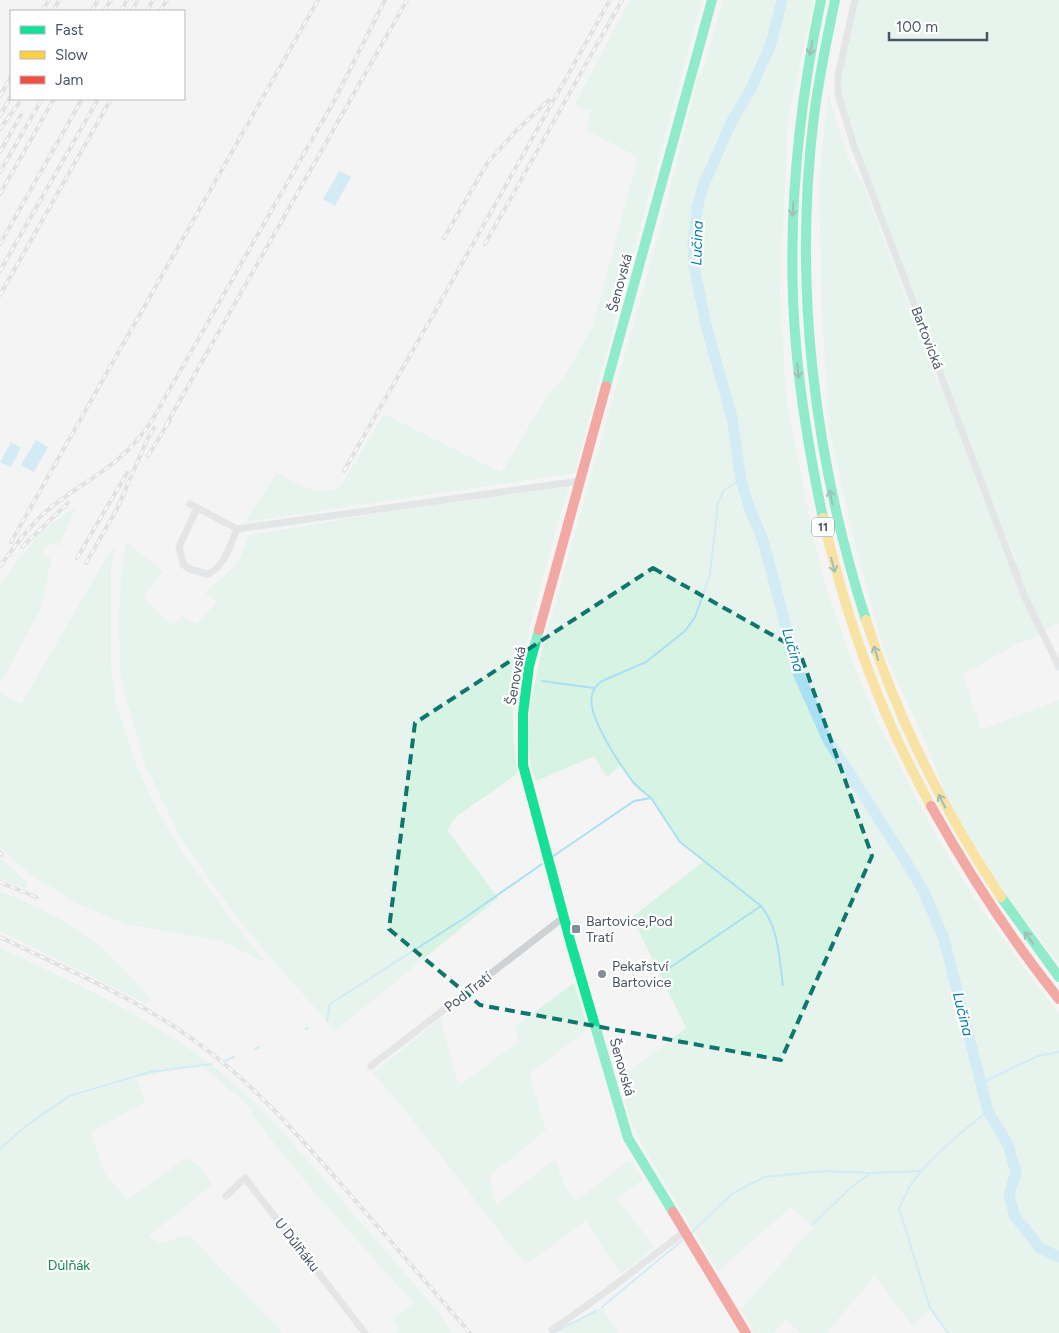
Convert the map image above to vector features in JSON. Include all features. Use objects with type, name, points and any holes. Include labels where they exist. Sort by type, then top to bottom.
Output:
[{"type":"main road","name":"Šenovská","points":[[712,0],[529,666],[522,730],[523,765],[564,917],[628,1138],[746,1333]]},
{"type":"main road","name":"11","points":[[821,0],[807,69],[800,118],[793,217],[792,270],[800,399],[818,506],[827,544],[850,623],[867,669],[904,755],[938,823],[984,896],[1039,975],[1059,999]]},
{"type":"main road","name":"11","points":[[835,0],[814,118],[808,198],[806,270],[815,398],[820,440],[834,512],[851,577],[880,665],[917,752],[950,816],[995,890],[1059,977]]},
{"type":"street","name":"Bartovická","points":[[855,0],[838,75],[838,94],[850,135],[1024,595],[1059,667]]},
{"type":"street","points":[[237,529],[225,557],[214,571],[208,574],[190,569],[182,564],[179,547],[194,506],[237,529],[580,481]]},
{"type":"street","name":"Pod Tratí","points":[[371,1066],[564,917]]},
{"type":"street","name":"U Důlňáku","points":[[226,1196],[245,1178],[365,1333]]},
{"type":"street","points":[[552,1330],[610,1289],[684,1232]]},
{"type":"highlighted area","points":[[653,568],[799,650],[872,856],[781,1060],[480,1005],[389,929],[415,723]]},
{"type":"green space","points":[[630,0],[702,0],[575,473],[245,522],[277,473],[300,485],[315,490],[331,490],[340,487],[384,414],[500,472],[503,470],[550,391],[562,381],[593,326],[638,157],[588,131],[589,116],[592,110],[581,108],[575,104]]},
{"type":"green space","points":[[723,0],[814,0],[788,118],[780,291],[786,398],[813,536],[828,594],[854,666],[878,723],[937,837],[976,901],[1059,1013],[1059,1333],[947,1333],[929,1310],[912,1326],[875,1276],[826,1333],[800,1333],[786,1319],[773,1333],[755,1333],[741,1310],[813,1227],[791,1207],[718,1271],[644,1149],[630,1120],[619,1079],[686,1028],[632,917],[704,861],[680,842],[646,791],[644,794],[620,766],[607,777],[594,756],[536,781],[531,765],[528,740],[530,710],[542,651],[660,229],[698,76],[701,76]]},
{"type":"green space","points":[[855,0],[1059,0],[1059,623],[1047,629],[1039,636],[1017,644],[963,674],[981,730],[1059,700],[1059,964],[1003,892],[945,795],[930,752],[884,652],[852,533],[828,423],[822,306],[819,187],[828,93],[848,159],[863,184],[938,384],[945,379],[838,94],[838,75]],"holes":[[[999,519],[1017,561],[1012,567],[993,522]]]},
{"type":"green space","points":[[570,486],[550,551],[516,680],[513,715],[517,774],[457,816],[447,830],[498,898],[335,1031],[247,930],[211,882],[180,837],[146,767],[122,684],[120,664],[119,617],[122,564],[126,542],[163,571],[143,597],[171,625],[183,616],[196,624],[217,602],[205,593],[240,558],[249,535],[398,510]]},
{"type":"green space","points":[[76,507],[59,546],[49,543],[42,553],[51,559],[41,608],[0,684],[0,584],[41,531]]},
{"type":"green space","points":[[115,548],[111,569],[111,666],[115,700],[138,769],[157,810],[181,850],[236,926],[268,964],[222,941],[126,924],[76,903],[30,874],[0,847],[0,693],[21,704],[111,550]]},
{"type":"green space","points":[[0,857],[29,885],[25,889],[0,878]]},
{"type":"green space","points":[[0,892],[55,916],[83,933],[104,950],[150,998],[147,1004],[0,931]]},
{"type":"green space","name":"Důlňák","points":[[0,948],[137,1016],[189,1049],[230,1080],[274,1122],[301,1152],[438,1312],[452,1333],[394,1333],[400,1328],[393,1320],[414,1303],[330,1210],[251,1113],[254,1112],[235,1092],[233,1093],[200,1064],[136,1078],[145,1102],[91,1132],[104,1172],[127,1200],[186,1158],[201,1167],[212,1185],[149,1236],[159,1243],[190,1235],[283,1333],[0,1333]],"holes":[[[134,1075],[135,1078],[67,1098],[67,1095]]]},
{"type":"green space","points":[[574,983],[588,1029],[529,1074],[546,1130],[489,1176],[496,1205],[555,1159],[563,1182],[575,1202],[629,1160],[643,1179],[617,1199],[654,1246],[640,1260],[620,1274],[586,1220],[525,1264],[404,1109],[373,1073],[440,1019],[459,1086],[519,1041],[515,1027]]},
{"type":"green space","points":[[602,1307],[618,1333],[563,1333],[561,1331]]},
{"type":"water","points":[[339,171],[351,177],[335,206],[323,199]]},
{"type":"water","points":[[36,440],[48,447],[34,472],[21,465]]},
{"type":"water","points":[[11,442],[21,448],[11,467],[0,462]]},
{"type":"waterway","name":"Lučina","points":[[782,0],[770,47],[750,90],[732,121],[703,186],[698,205],[693,239],[694,266],[706,325],[732,418],[741,480],[750,510],[763,540],[798,673],[828,740],[924,892],[944,939],[988,1111],[1008,1145],[1016,1173],[1009,1194],[1014,1215],[1040,1248],[1059,1257]]},
{"type":"waterway","points":[[552,857],[634,801],[651,798],[633,782],[599,727],[592,704],[594,689],[600,682],[646,662],[685,631],[695,617],[710,575],[718,503],[724,490],[741,480]]},
{"type":"waterway","points":[[542,681],[594,688]]},
{"type":"waterway","points":[[651,798],[680,842],[761,906],[775,934],[783,985]]},
{"type":"waterway","points":[[327,1021],[330,1004],[466,917],[542,864]]},
{"type":"waterway","points":[[662,973],[761,906]]},
{"type":"waterway","points":[[255,1049],[259,1047]]},
{"type":"waterway","points":[[981,1083],[1038,1056],[1059,1052]]},
{"type":"waterway","points":[[225,1061],[234,1057]]},
{"type":"waterway","points":[[0,1149],[26,1126],[69,1096],[150,1072],[212,1064]]},
{"type":"waterway","points":[[948,1333],[930,1308],[899,1208],[912,1183],[930,1161],[988,1111]]},
{"type":"waterway","points":[[691,1233],[732,1194],[764,1177],[824,1171],[870,1173],[921,1171]]},
{"type":"waterway","points":[[812,1225],[848,1190],[870,1173]]},
{"type":"waterway","points":[[602,1307],[685,1238]]},
{"type":"waterway","points":[[555,1332],[596,1311]]},
{"type":"railway","points":[[43,10],[49,0]]},
{"type":"railway","points":[[54,10],[59,0]]},
{"type":"railway","points":[[93,10],[98,0]]},
{"type":"railway","points":[[105,10],[111,0]]},
{"type":"railway","points":[[122,10],[127,0]]},
{"type":"railway","points":[[133,10],[138,0]]},
{"type":"railway","points":[[148,10],[153,0]]},
{"type":"railway","points":[[161,10],[167,0]]},
{"type":"railway","points":[[11,542],[318,0]]},
{"type":"railway","points":[[0,566],[24,534],[41,516],[59,501],[109,467],[136,442],[151,422],[334,101],[385,0]]},
{"type":"railway","points":[[166,425],[407,0]]},
{"type":"railway","points":[[344,471],[610,0]]},
{"type":"railway","points":[[485,244],[622,0]]},
{"type":"railway","points":[[0,96],[10,79]]},
{"type":"railway","points":[[0,116],[10,98]]},
{"type":"railway","points":[[0,172],[41,100]]},
{"type":"railway","points":[[0,194],[53,100]]},
{"type":"railway","points":[[0,244],[81,100]]},
{"type":"railway","points":[[0,271],[97,100]]},
{"type":"railway","points":[[0,295],[110,100]]},
{"type":"railway","points":[[444,238],[488,162],[517,130],[549,100]]},
{"type":"railway","points":[[0,129],[19,103]]},
{"type":"railway","points":[[0,152],[21,115]]},
{"type":"railway","points":[[148,456],[170,420]]},
{"type":"railway","points":[[86,563],[117,509],[154,428]]},
{"type":"railway","points":[[77,558],[127,473]]},
{"type":"railway","points":[[22,547],[68,503]]},
{"type":"railway","points":[[0,882],[36,897]]},
{"type":"railway","points":[[0,937],[128,999],[176,1028],[219,1059],[291,1128],[470,1333]]},
{"type":"traffic: fast","points":[[606,386],[712,0]]},
{"type":"traffic: fast","points":[[821,0],[800,129],[793,216],[792,259],[793,303],[801,389],[823,518]]},
{"type":"traffic: fast","points":[[835,0],[816,101],[808,180],[806,243],[808,307],[813,371],[821,434],[833,497],[848,559],[866,620]]},
{"type":"traffic: fast","points":[[539,630],[529,666],[523,714],[523,765],[571,944],[628,1138],[673,1212]]},
{"type":"traffic: fast","points":[[1001,897],[1059,977]]},
{"type":"traffic: slow","points":[[823,518],[856,636],[890,723],[931,806]]},
{"type":"traffic: slow","points":[[866,620],[892,693],[941,798],[1001,897]]},
{"type":"traffic: jam","points":[[539,630],[606,386]]},
{"type":"traffic: jam","points":[[931,806],[991,905],[1059,999]]},
{"type":"traffic: jam","points":[[673,1212],[746,1333]]},
{"type":"place","name":"Bartovice,Pod Tratí","points":[[576,929]]},
{"type":"place","name":"Pekařství Bartovice","points":[[602,974]]}]
